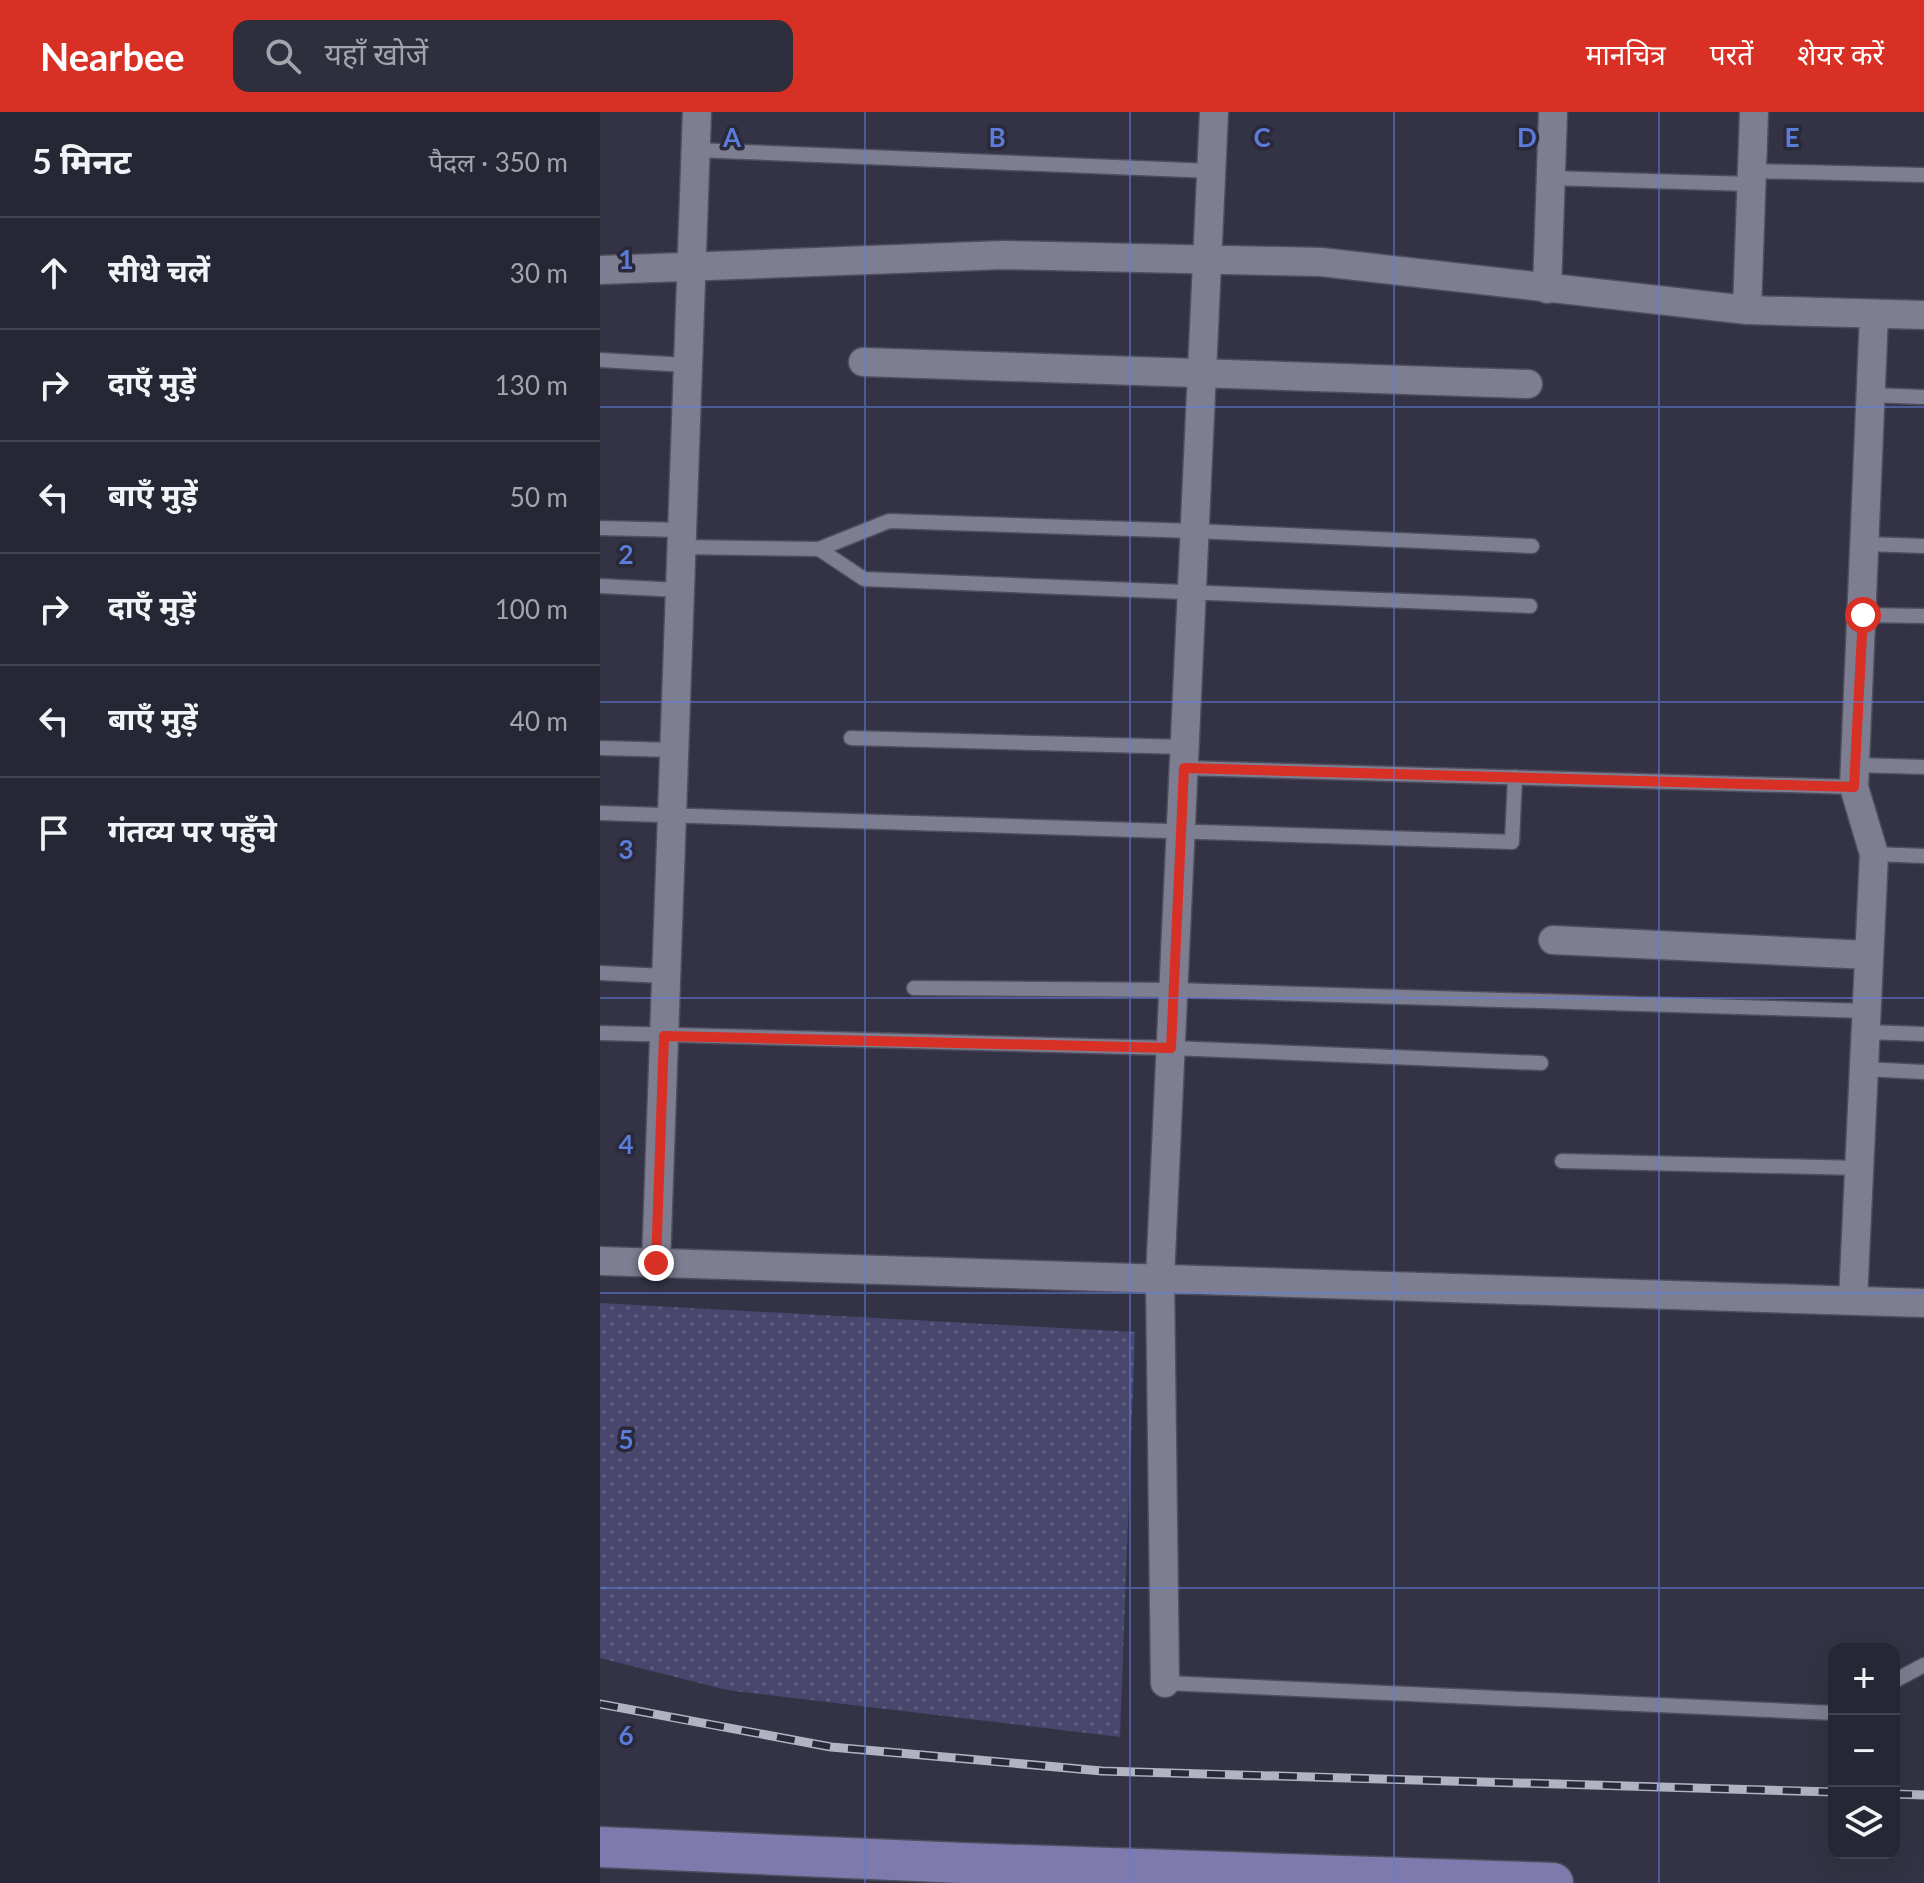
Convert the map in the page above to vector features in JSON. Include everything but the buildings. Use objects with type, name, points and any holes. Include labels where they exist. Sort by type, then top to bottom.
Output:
[{"type":"main road","points":[[600,1847],[1553,1883]]},
{"type":"street","points":[[656,1263],[697,112]]},
{"type":"street","points":[[1165,1683],[1160,1278],[1214,112]]},
{"type":"street","points":[[1547,289],[1553,112]]},
{"type":"street","points":[[1747,310],[1754,112]]},
{"type":"street","points":[[600,270],[1004,255],[1321,262],[1747,310],[1924,315]]},
{"type":"street","points":[[1853,1300],[1874,854],[1854,776],[1874,314]]},
{"type":"street","points":[[863,362],[1528,384]]},
{"type":"street","points":[[1553,940],[1869,955]]},
{"type":"street","points":[[600,1261],[1924,1303]]},
{"type":"lane","points":[[695,150],[1212,171]]},
{"type":"lane","points":[[1550,178],[1924,175]]},
{"type":"lane","points":[[600,360],[687,365]]},
{"type":"lane","points":[[1871,395],[1924,397]]},
{"type":"lane","points":[[600,528],[681,539],[819,549],[889,521],[1532,546]]},
{"type":"lane","points":[[1865,544],[1924,546]]},
{"type":"lane","points":[[819,549],[864,579],[1530,606]]},
{"type":"lane","points":[[600,586],[679,590]]},
{"type":"lane","points":[[1863,615],[1924,616]]},
{"type":"lane","points":[[851,738],[1515,777],[1854,776],[1924,767]]},
{"type":"lane","points":[[600,748],[674,750]]},
{"type":"lane","points":[[600,813],[1512,842],[1515,777]]},
{"type":"lane","points":[[1874,854],[1924,856]]},
{"type":"lane","points":[[600,973],[666,976]]},
{"type":"lane","points":[[914,988],[1174,990],[1866,1021],[1924,1034]]},
{"type":"lane","points":[[600,1033],[1171,1048],[1541,1063]]},
{"type":"lane","points":[[1864,1069],[1924,1072]]},
{"type":"lane","points":[[1562,1161],[1859,1168]]},
{"type":"lane","points":[[1900,1678],[1924,1665]]},
{"type":"lane","points":[[1165,1683],[1828,1713]]},
{"type":"shaded area","points":[[600,1303],[1135,1332],[1120,1737],[727,1690],[600,1658]]},
{"type":"railway","points":[[600,1704],[831,1747],[1102,1771],[1828,1792]]},
{"type":"railway","points":[[1900,1794],[1924,1795]]},
{"type":"route","points":[[656,1263],[664,1036],[1171,1048],[1184,768],[1854,787],[1863,615]]}]
